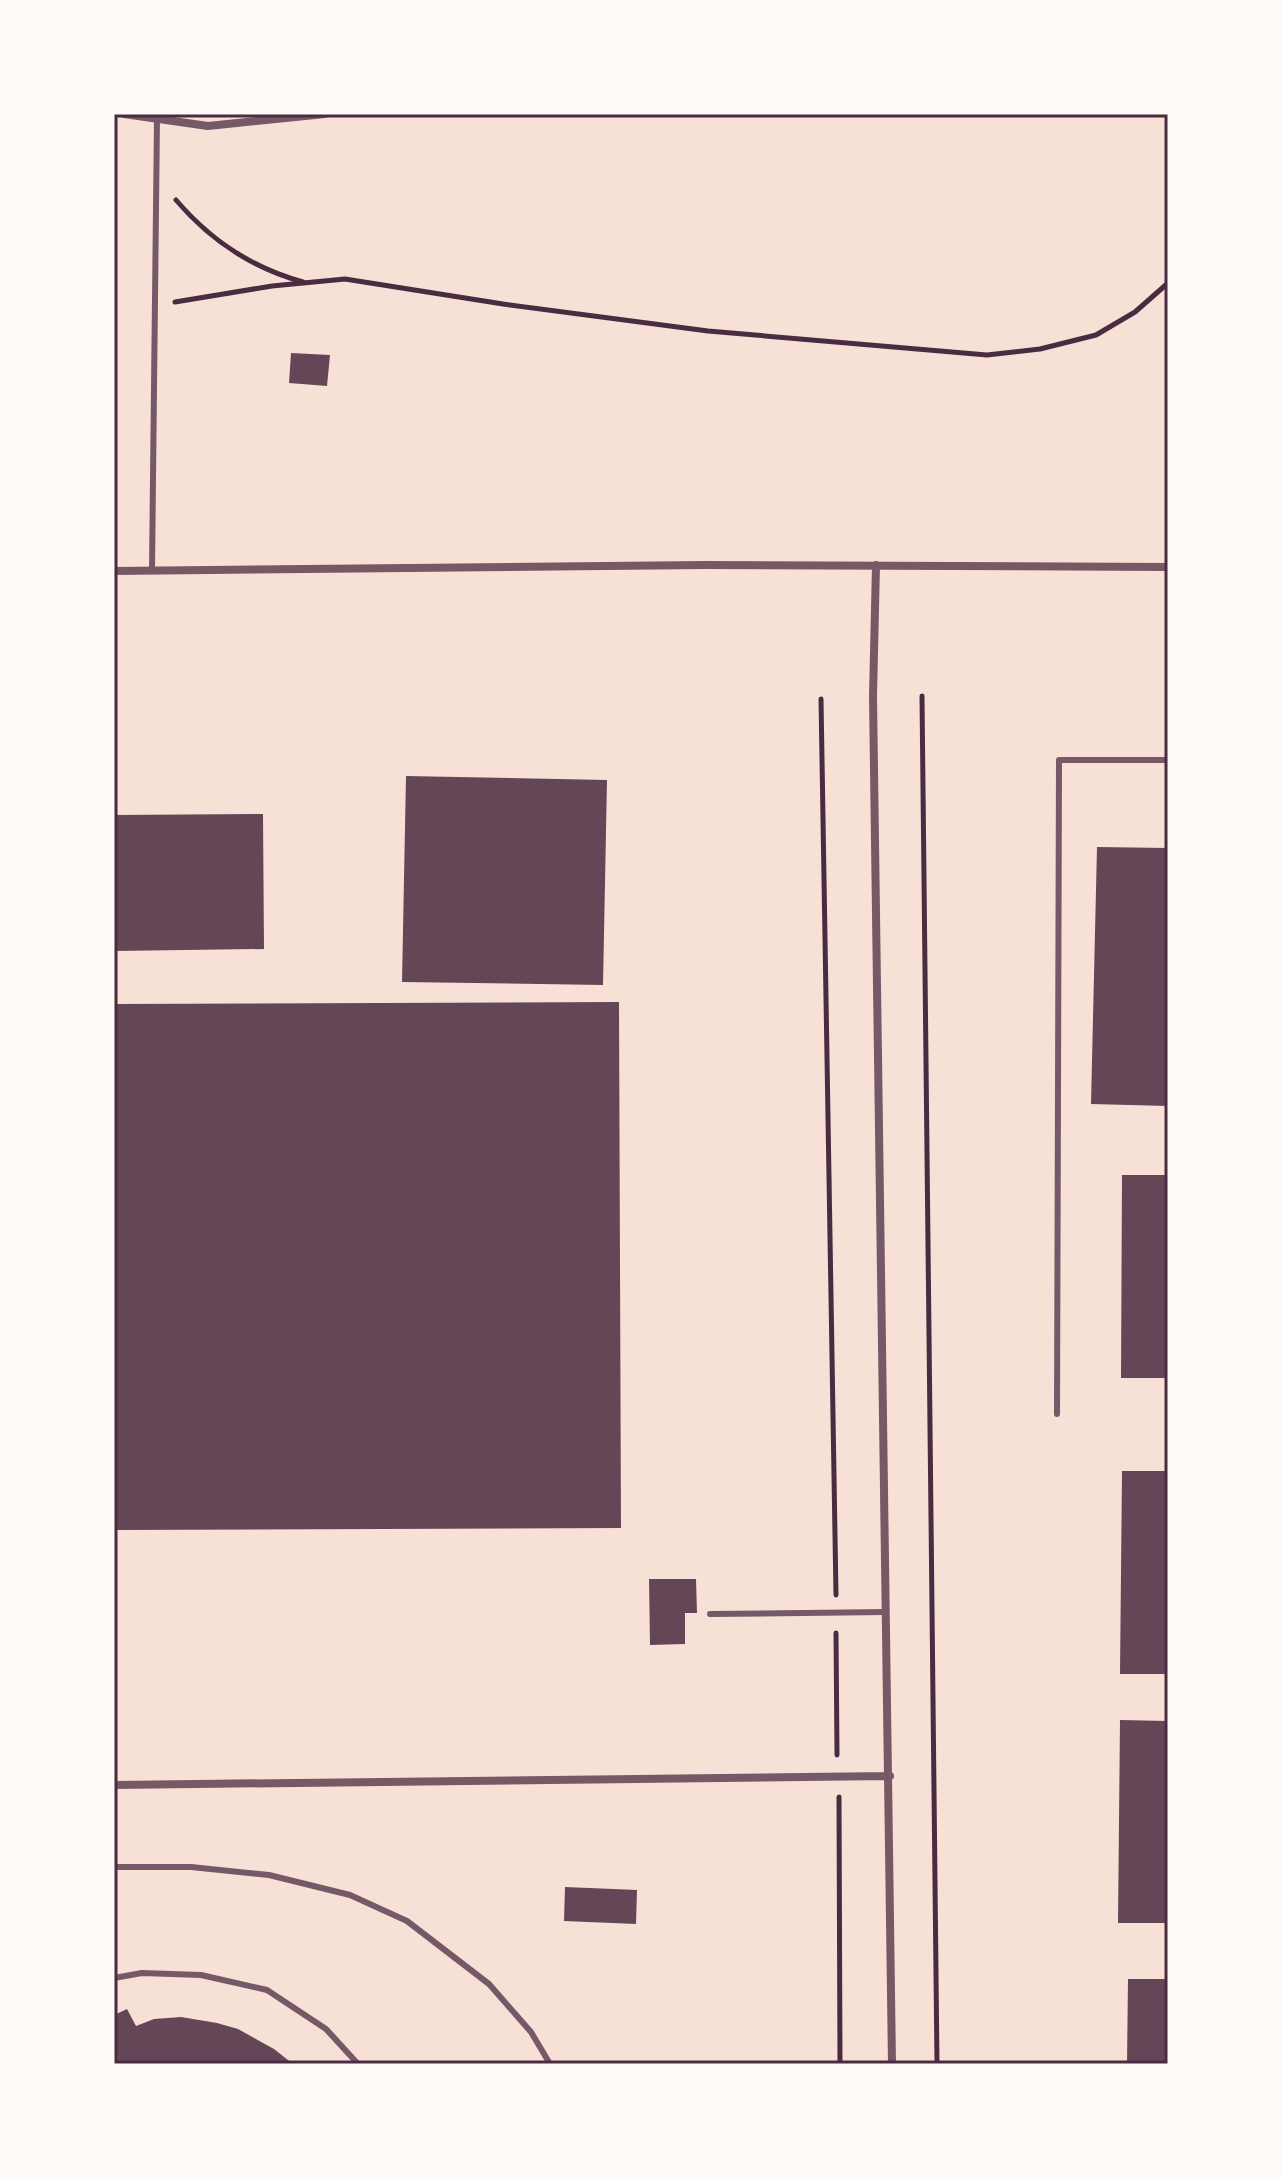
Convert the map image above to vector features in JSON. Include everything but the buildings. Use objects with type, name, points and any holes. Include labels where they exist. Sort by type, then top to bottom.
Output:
[{"type":"street","points":[[124,114],[208,126],[325,114]]},
{"type":"street","points":[[876,565],[873,697],[892,2064]]},
{"type":"street","points":[[114,571],[876,565],[1168,567]]},
{"type":"street","points":[[114,1785],[890,1776]]},
{"type":"lane","points":[[152,570],[157,118]]},
{"type":"lane","points":[[1057,1414],[1059,760],[1168,760]]},
{"type":"lane","points":[[710,1614],[887,1612]]},
{"type":"lane","points":[[114,1867],[191,1867],[269,1875],[350,1895],[407,1921],[489,1984],[531,2032],[550,2064]]},
{"type":"lane","points":[[114,1978],[142,1973],[201,1975],[267,1990],[326,2029],[358,2064]]},
{"type":"path","points":[[155,175],[189,215],[233,252],[280,276],[308,284]]},
{"type":"path","points":[[154,306],[272,286],[345,279],[708,331],[987,355],[1040,349],[1096,335],[1135,312],[1168,283]]},
{"type":"path","points":[[922,696],[937,2064]]},
{"type":"path","points":[[821,699],[837,1750]]},
{"type":"path","points":[[840,1813],[840,2064]]}]
